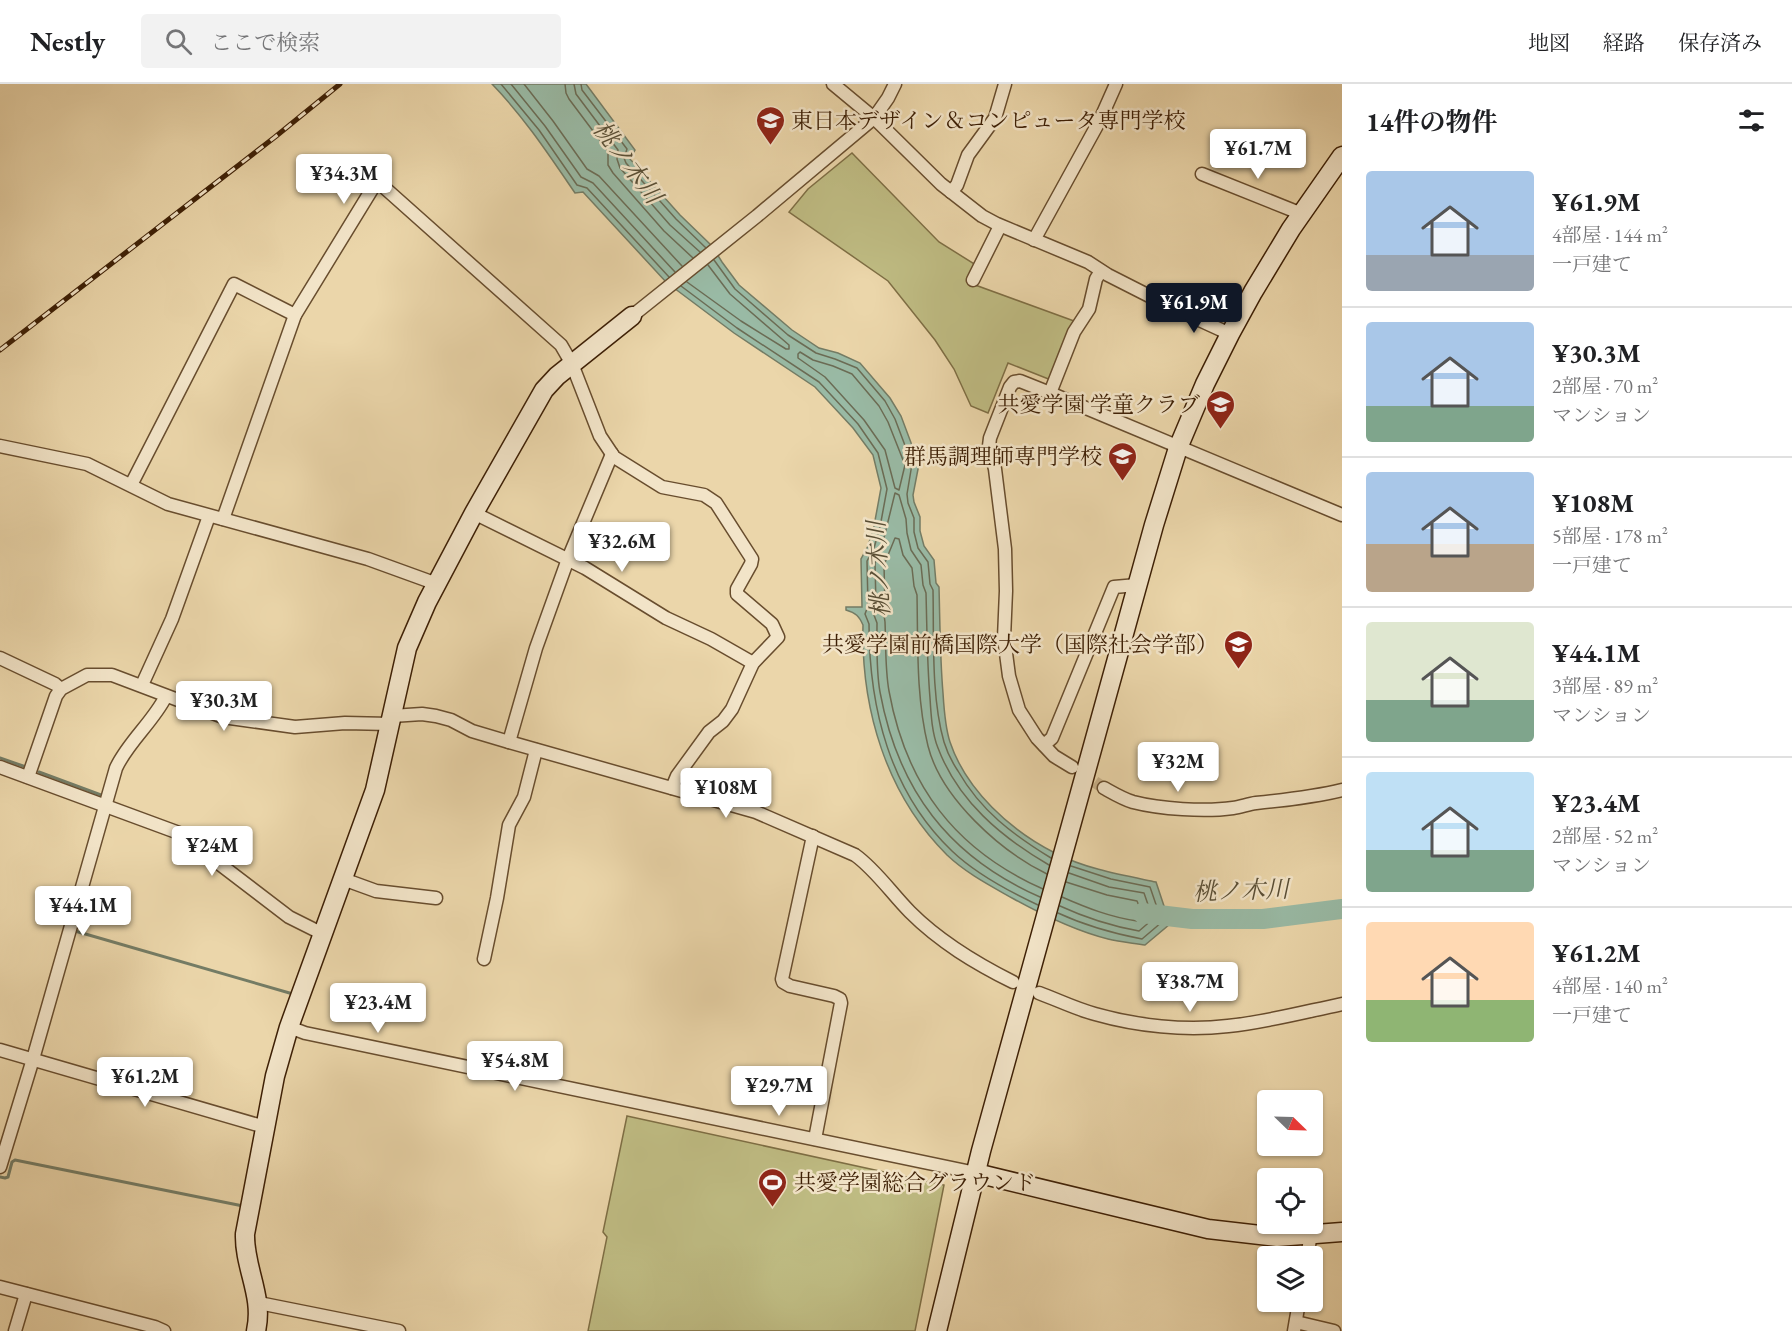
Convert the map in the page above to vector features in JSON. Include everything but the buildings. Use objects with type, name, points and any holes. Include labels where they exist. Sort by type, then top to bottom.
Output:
[{"type":"street","points":[[833,84],[874,118],[951,192],[982,216],[1000,226],[1082,260],[1171,307],[1230,334]]},
{"type":"street","points":[[256,1331],[259,1317],[258,1303],[245,1250],[245,1234],[278,1062],[288,1027],[375,790],[407,648],[427,602],[474,513],[544,390],[572,364],[757,216],[874,118],[895,84]]},
{"type":"street","points":[[951,192],[957,185],[968,155],[995,118],[1005,84]]},
{"type":"street","points":[[1034,240],[1100,120],[1116,84]]},
{"type":"street","points":[[937,1331],[976,1173],[1033,964],[1137,585],[1179,448],[1205,384],[1253,292],[1342,156]]},
{"type":"street","points":[[1202,174],[1302,214]]},
{"type":"street","points":[[223,519],[295,315],[377,181],[561,345],[572,364],[592,420],[612,454],[622,463],[662,487],[705,495],[721,507],[752,561],[737,589],[737,594],[772,624],[778,637],[753,663],[732,709],[723,721],[709,732],[677,776],[672,788]]},
{"type":"street","points":[[973,280],[1000,226]]},
{"type":"street","points":[[1050,393],[1074,332],[1089,309],[1096,279],[1101,271]]},
{"type":"street","points":[[131,485],[234,284],[295,315]]},
{"type":"street","points":[[1072,767],[1054,756],[1037,738],[1019,710],[1009,676],[1004,638],[1005,549],[995,469],[988,446],[1010,387],[1014,382],[1020,381],[1050,393],[1342,515]]},
{"type":"street","points":[[0,446],[87,464],[168,504],[378,562],[437,584]]},
{"type":"street","points":[[509,742],[536,648],[568,559],[612,454]]},
{"type":"street","points":[[474,513],[568,559],[666,618],[711,639],[753,663]]},
{"type":"street","points":[[142,685],[172,620],[209,516]]},
{"type":"street","points":[[1044,745],[1052,738],[1114,587],[1137,585]]},
{"type":"street","points":[[0,658],[61,689]]},
{"type":"street","points":[[28,777],[51,707],[61,689],[87,675],[112,675],[223,717],[278,725],[303,727],[391,720],[422,714],[436,716],[451,720],[472,731],[756,812],[845,850],[860,859],[909,911],[940,939],[982,966],[1013,982]]},
{"type":"street","points":[[0,1167],[118,763],[159,710],[166,696]]},
{"type":"street","points":[[484,959],[494,916],[509,825],[524,797],[536,750]]},
{"type":"street","points":[[0,767],[179,833],[289,917],[323,934]]},
{"type":"street","points":[[1104,788],[1130,801],[1190,808],[1233,808],[1342,790]]},
{"type":"street","points":[[813,836],[782,979],[790,986],[834,996],[842,1003],[815,1139]]},
{"type":"street","points":[[343,879],[376,891],[436,898]]},
{"type":"street","points":[[1039,993],[1113,1019],[1187,1028],[1228,1027],[1342,1004]]},
{"type":"street","points":[[288,1027],[305,1034],[976,1173],[1208,1229],[1277,1237],[1311,1234],[1308,1246]]},
{"type":"street","points":[[0,1050],[265,1127]]},
{"type":"street","points":[[1323,1233],[1342,1232]]},
{"type":"street","points":[[0,1287],[164,1331]]},
{"type":"street","points":[[15,1331],[26,1294]]},
{"type":"street","points":[[258,1303],[399,1331]]},
{"type":"street","points":[[1295,1326],[1334,1331]]},
{"type":"shaded area","points":[[852,153],[939,242],[976,265],[967,282],[1074,321],[1051,380],[1008,363],[988,413],[971,406],[954,369],[935,340],[888,281],[789,212],[808,189]]},
{"type":"shaded area","name":"共愛学園総合グラウンド","points":[[627,1116],[944,1185],[915,1331],[588,1331],[607,1237],[603,1232]]},
{"type":"water","points":[[492,84],[586,84],[635,150],[630,159],[680,215],[712,246],[739,285],[792,330],[819,348],[838,353],[860,363],[890,398],[901,416],[919,464],[913,495],[920,517],[920,531],[924,546],[934,560],[936,583],[939,587],[945,718],[948,736],[957,760],[992,807],[1022,833],[1039,844],[1079,863],[1156,882],[1170,924],[1145,945],[1096,936],[1035,910],[962,867],[947,855],[926,831],[893,778],[881,749],[867,688],[863,625],[857,615],[846,610],[846,607],[862,607],[861,559],[874,526],[881,488],[873,455],[853,428],[815,387],[734,333],[666,282],[583,192],[575,193],[525,123]]},
{"type":"waterway","points":[[0,758],[26,767]]},
{"type":"waterway","points":[[39,772],[101,795]]},
{"type":"waterway","name":"桃ノ木川","points":[[1142,913],[1192,919],[1263,919],[1342,909]]},
{"type":"waterway","points":[[75,931],[293,994]]},
{"type":"waterway","points":[[0,1177],[8,1177],[12,1162],[15,1160],[243,1206]]},
{"type":"tunnel","points":[[1080,772],[1104,788]]},
{"type":"railway","points":[[0,350],[340,84]]},
{"type":"place","name":"東日本デザイン＆コンピュータ専門学校","points":[[770,146]]},
{"type":"place","name":"共愛学園 学童クラブ","points":[[1221,430]]},
{"type":"place","name":"群馬調理師専門学校","points":[[1123,482]]},
{"type":"place","name":"共愛学園前橋国際大学（国際社会学部）","points":[[1239,670]]},
{"type":"place","name":"共愛学園総合グラウンド","points":[[773,1208]]}]
